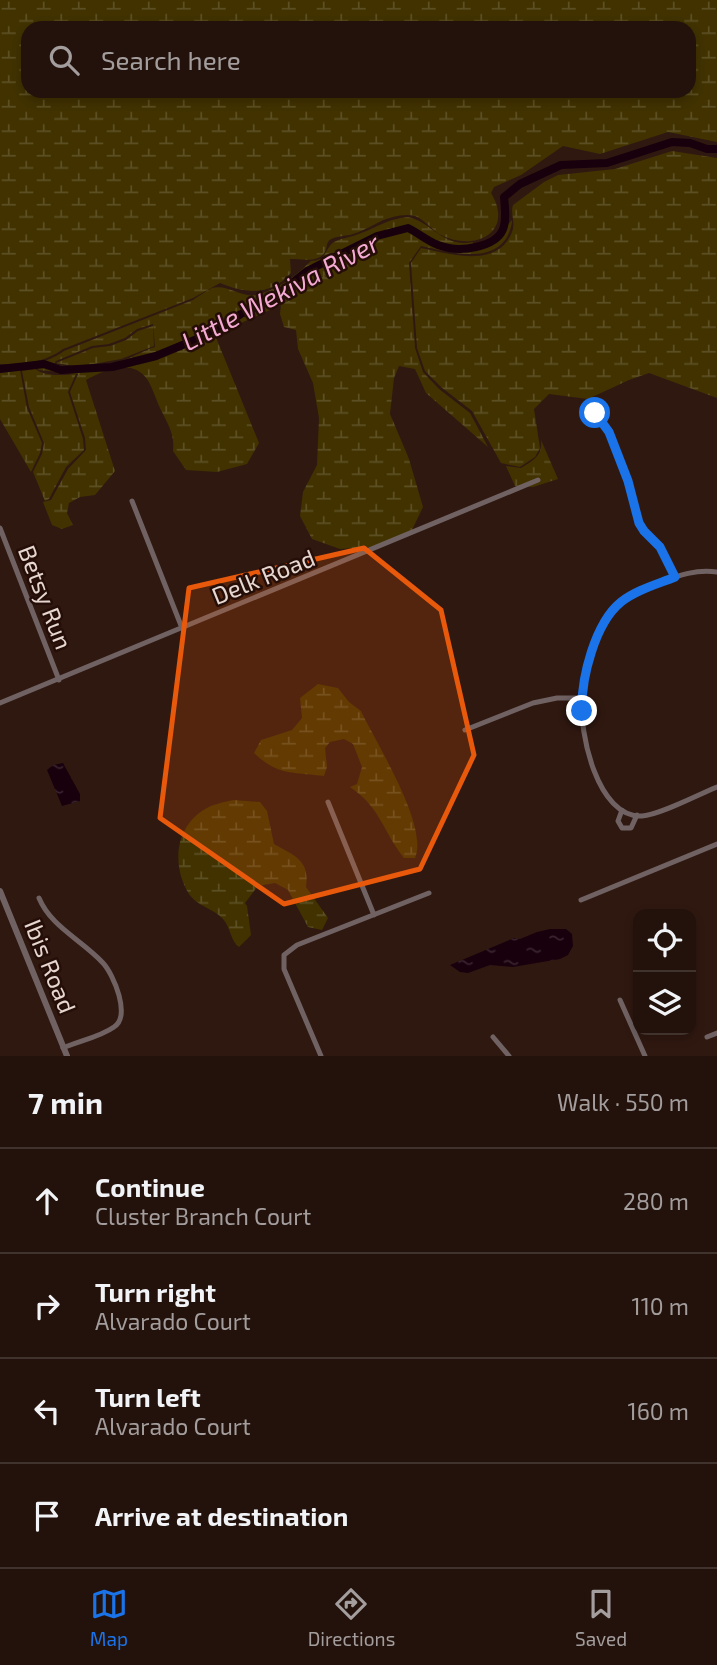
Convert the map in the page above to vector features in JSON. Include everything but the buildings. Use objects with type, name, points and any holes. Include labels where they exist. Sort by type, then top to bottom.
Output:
[{"type":"street","points":[[595,413],[609,432],[628,481],[639,523],[660,547],[675,577]]},
{"type":"street","name":"Delk Road","points":[[0,703],[538,480]]},
{"type":"street","points":[[132,501],[182,628]]},
{"type":"street","name":"Betsy Run","points":[[0,527],[59,680]]},
{"type":"street","points":[[717,572],[696,571],[675,577],[633,594],[612,610],[590,655],[582,698],[583,730],[589,755],[604,792],[622,810],[637,815],[654,812],[717,787]]},
{"type":"street","points":[[465,730],[533,703],[557,698],[582,698]]},
{"type":"street","points":[[328,802],[373,915]]},
{"type":"street","points":[[622,810],[618,821],[622,828],[631,828],[637,815]]},
{"type":"street","points":[[580,900],[717,844]]},
{"type":"street","name":"Ibis Road","points":[[0,891],[67,1056]]},
{"type":"street","points":[[321,1056],[285,969],[284,955],[296,945],[429,893]]},
{"type":"street","points":[[39,898],[48,916],[107,967],[122,1007],[121,1017],[113,1028],[63,1048]]},
{"type":"street","points":[[620,1000],[633,1021]]},
{"type":"street","points":[[707,1037],[717,1033]]},
{"type":"street","points":[[638,1035],[645,1056]]},
{"type":"street","points":[[493,1037],[509,1056]]},
{"type":"highlighted area","points":[[364,548],[441,610],[474,755],[420,869],[284,904],[160,818],[189,588]]},
{"type":"green space","points":[[0,0],[717,0],[717,142],[668,132],[600,154],[563,146],[521,175],[494,187],[491,193],[497,207],[498,219],[494,228],[478,240],[454,240],[441,235],[415,216],[396,216],[351,235],[332,238],[319,258],[290,259],[291,273],[275,286],[249,291],[220,283],[193,298],[41,360],[0,364]]},
{"type":"green space","points":[[672,151],[717,158],[717,398],[649,373],[588,399],[549,394],[534,409],[540,448],[535,457],[520,467],[501,463],[472,411],[425,371],[417,348],[411,263],[421,248],[472,256],[496,251],[505,244],[512,232],[513,205],[558,175],[615,169]]},
{"type":"green space","points":[[400,218],[416,220],[454,241],[473,242],[472,247],[477,250],[492,244],[512,220],[507,237],[499,246],[488,252],[462,254],[421,246],[409,263],[415,348],[423,372],[439,389],[470,413],[488,447],[426,393],[415,369],[399,366],[394,378],[390,414],[409,459],[423,507],[412,530],[384,546],[340,549],[312,539],[300,516],[303,492],[317,465],[319,418],[313,383],[298,349],[296,330],[284,327],[280,314],[281,305],[215,335],[259,443],[247,464],[217,472],[186,470],[173,451],[170,430],[147,379],[134,369],[126,367],[109,370],[86,380],[115,471],[95,495],[80,497],[69,503],[67,513],[73,525],[62,529],[52,525],[43,502],[51,500],[68,469],[86,450],[85,438],[70,392],[78,374],[39,370],[35,367],[20,370],[27,408],[42,443],[31,472],[0,419],[0,366],[41,362],[193,300],[212,288],[249,295],[263,293],[285,282],[311,261],[323,257],[334,242]],"holes":[[[153,324],[155,347],[127,359],[98,366],[71,367],[54,364],[92,346],[125,338],[137,329]]]},
{"type":"green space","points":[[153,326],[154,346],[121,359],[73,366],[56,363],[93,348],[126,340],[138,331]]},
{"type":"green space","points":[[35,369],[49,374],[76,374],[68,392],[84,450],[66,467],[49,499],[45,501],[33,472],[44,443],[29,407],[22,371]]},
{"type":"green space","points":[[541,440],[558,479],[533,487],[515,486],[506,466],[521,468],[533,460],[540,450]]},
{"type":"green space","points":[[318,684],[338,688],[349,702],[361,711],[408,806],[415,826],[415,858],[404,858],[369,803],[350,787],[357,784],[362,767],[353,744],[344,739],[330,742],[325,748],[327,767],[324,776],[279,769],[254,753],[261,740],[292,730],[302,718],[300,698]]},
{"type":"green space","points":[[233,800],[260,802],[267,811],[274,844],[303,865],[307,878],[306,887],[328,918],[322,930],[308,927],[288,890],[275,883],[258,886],[245,903],[251,935],[239,947],[223,919],[189,894],[183,883],[178,859],[182,835],[196,815],[210,807]]},
{"type":"water","points":[[63,763],[80,794],[80,801],[62,806],[47,770],[53,765]]},
{"type":"water","points":[[550,929],[566,929],[572,934],[573,946],[568,955],[560,959],[513,967],[490,965],[468,973],[460,972],[450,965],[514,938],[520,939]]},
{"type":"waterway","name":"Little Wekiva River","points":[[0,369],[44,364],[61,370],[112,367],[156,356],[209,334],[272,299],[307,271],[377,236],[408,228],[448,248],[466,249],[486,244],[503,230],[504,197],[520,184],[561,165],[607,163],[672,142],[717,149]]},
{"type":"route","points":[[582,711],[590,655],[612,610],[633,594],[675,577],[660,547],[639,523],[632,493],[609,432],[595,413]]}]
